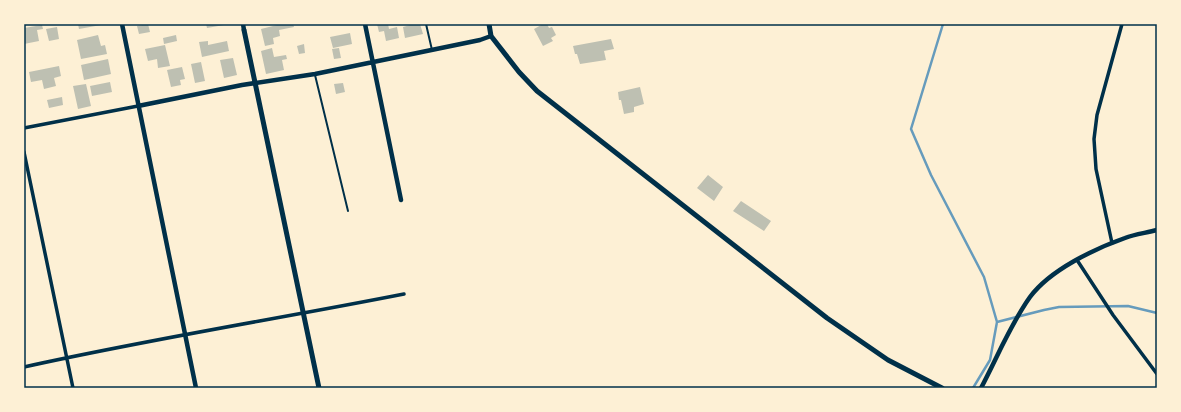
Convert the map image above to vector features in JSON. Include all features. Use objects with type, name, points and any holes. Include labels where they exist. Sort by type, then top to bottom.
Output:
[{"type":"main road","points":[[489,24],[491,36],[519,72],[538,91],[808,303],[872,350],[942,388]]},
{"type":"main road","points":[[244,30],[319,388]]},
{"type":"street","points":[[122,24],[196,388]]},
{"type":"street","points":[[243,24],[244,30]]},
{"type":"street","points":[[365,24],[401,200]]},
{"type":"street","points":[[1112,243],[1097,176],[1094,139],[1097,115],[1122,24]]},
{"type":"street","points":[[24,128],[315,74],[480,40],[491,36]]},
{"type":"street","points":[[24,152],[73,388]]},
{"type":"street","points":[[981,388],[1012,326],[1031,296],[1043,283],[1077,260],[1112,243],[1157,230]]},
{"type":"street","points":[[1077,260],[1113,315],[1157,374]]},
{"type":"street","points":[[24,366],[404,294]]},
{"type":"lane","points":[[426,24],[432,50]]},
{"type":"lane","points":[[315,74],[348,211]]},
{"type":"building","points":[[78,24],[101,24],[101,25],[79,29]]},
{"type":"building","points":[[148,24],[150,32],[139,34],[137,26]]},
{"type":"building","points":[[206,24],[224,24],[224,25],[207,28]]},
{"type":"building","points":[[281,24],[293,24],[294,27],[279,30],[280,36],[273,38],[274,44],[265,46],[261,29]]},
{"type":"building","points":[[377,24],[388,24],[389,29],[397,27],[399,38],[386,41],[384,31],[379,32]]},
{"type":"building","points":[[420,24],[423,34],[405,38],[403,27]]},
{"type":"building","points":[[543,24],[547,24],[549,28],[552,27],[556,35],[551,38],[553,41],[543,46],[534,29]]},
{"type":"building","points":[[42,25],[43,29],[37,30],[39,41],[24,44],[24,28]]},
{"type":"building","points":[[57,27],[59,39],[49,41],[46,29]]},
{"type":"building","points":[[350,33],[352,44],[333,48],[330,37]]},
{"type":"building","points":[[98,35],[101,46],[105,45],[107,54],[81,59],[77,40]]},
{"type":"building","points":[[176,35],[177,41],[164,44],[163,38]]},
{"type":"building","points":[[611,39],[614,49],[604,51],[606,60],[580,64],[573,46]]},
{"type":"building","points":[[208,41],[208,45],[227,41],[229,51],[202,57],[199,42]]},
{"type":"building","points":[[304,44],[305,53],[299,54],[297,46]]},
{"type":"building","points":[[165,45],[170,66],[158,68],[157,59],[148,61],[145,49]]},
{"type":"building","points":[[272,48],[274,57],[286,55],[287,59],[282,60],[284,70],[266,74],[261,51]]},
{"type":"building","points":[[339,48],[341,58],[334,59],[332,49]]},
{"type":"building","points":[[233,58],[237,75],[224,78],[220,60]]},
{"type":"building","points":[[108,59],[111,74],[84,80],[81,65]]},
{"type":"building","points":[[201,62],[205,81],[195,83],[191,64]]},
{"type":"building","points":[[59,66],[61,76],[54,78],[56,86],[44,89],[42,80],[31,82],[29,72]]},
{"type":"building","points":[[182,67],[185,79],[180,80],[181,85],[171,87],[167,70]]},
{"type":"building","points":[[110,82],[112,92],[92,96],[90,86]]},
{"type":"building","points":[[343,83],[345,92],[336,94],[334,84]]},
{"type":"building","points":[[86,84],[91,106],[78,109],[73,86]]},
{"type":"building","points":[[640,87],[644,104],[634,107],[634,112],[624,114],[618,92]]},
{"type":"building","points":[[62,97],[63,105],[49,108],[47,100]]},
{"type":"building","points":[[708,175],[723,187],[714,201],[697,188]]},
{"type":"building","points":[[741,201],[771,221],[764,231],[733,211]]},
{"type":"waterway","points":[[943,24],[911,129],[931,175],[984,277],[997,322],[990,360],[973,388]]},
{"type":"waterway","points":[[997,322],[1059,307],[1128,306],[1157,313]]}]
